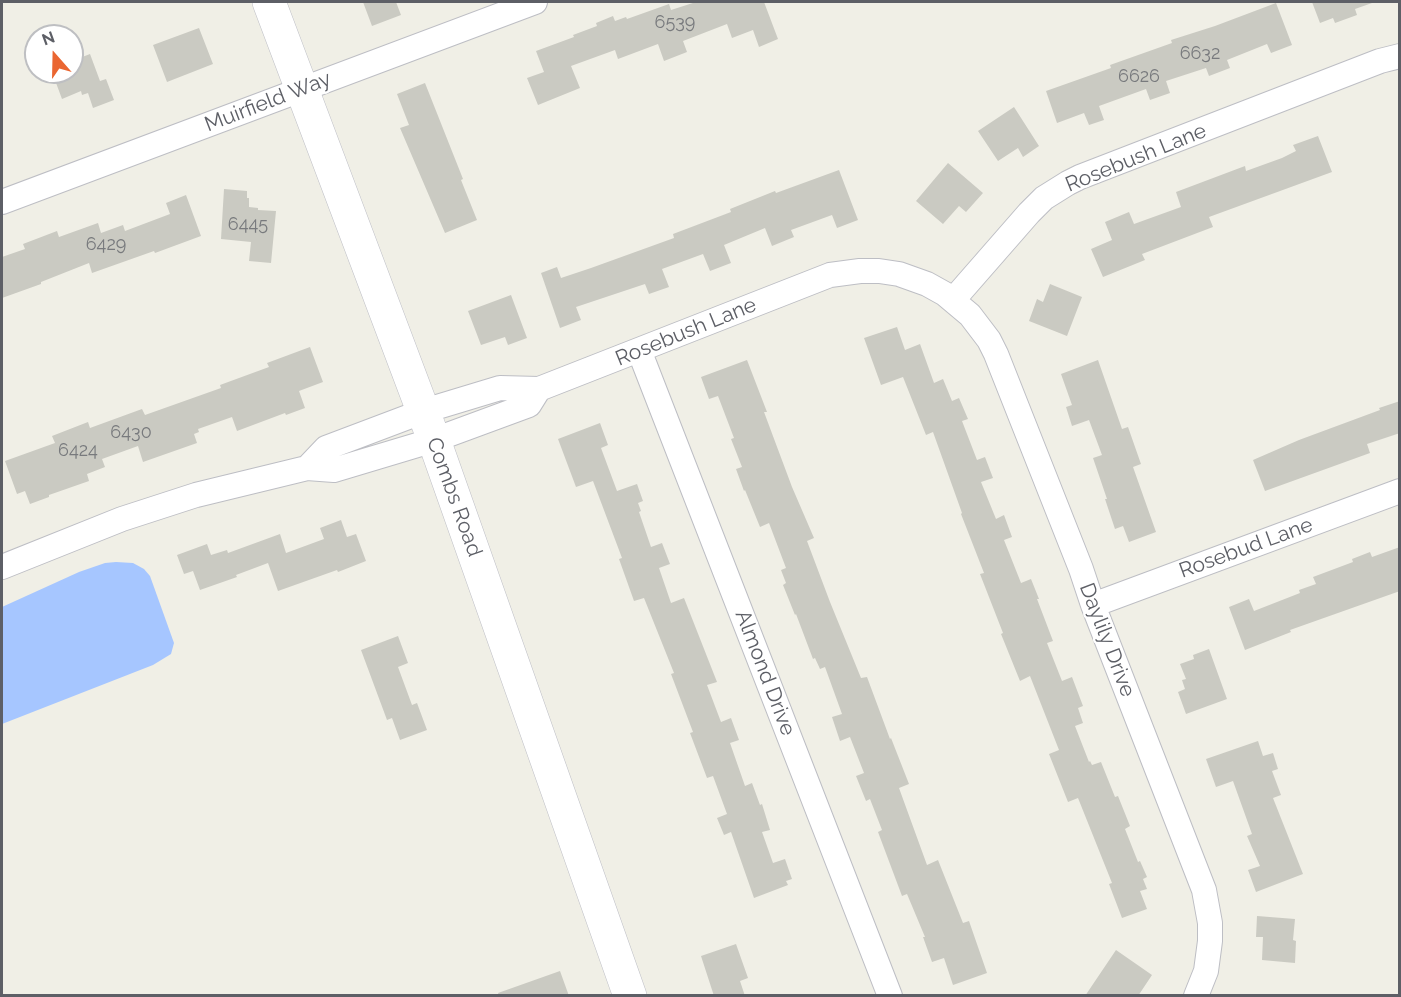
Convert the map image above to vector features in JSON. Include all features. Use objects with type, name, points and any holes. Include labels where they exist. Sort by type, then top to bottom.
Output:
[{"type":"street","name":"Combs Road","points":[[268,2],[429,425],[630,996]]},
{"type":"street","name":"Muirfield Way","points":[[2,202],[535,2]]},
{"type":"street","name":"Rosebush Lane","points":[[2,567],[159,506],[307,468],[326,448],[429,425],[500,388],[539,389],[830,275],[849,271],[899,274],[927,284],[953,300],[1029,213],[1044,198],[1068,183],[1369,65],[1400,56]]},
{"type":"street","name":"Daylily Drive","points":[[953,300],[975,322],[989,340],[996,354],[1081,569],[1205,895],[1210,923],[1209,951],[1203,980],[1196,996]]},
{"type":"street","name":"Almond Drive","points":[[639,350],[890,996]]},
{"type":"street","name":"Rosebud Lane","points":[[1093,605],[1400,491]]},
{"type":"water","points":[[105,563],[133,563],[144,569],[150,576],[174,643],[171,654],[153,665],[2,724],[2,607],[79,572]]},
{"type":"building","points":[[363,2],[396,2],[401,15],[372,26]]},
{"type":"building","points":[[696,2],[764,2],[778,39],[759,47],[753,30],[732,38],[727,24],[683,41],[687,52],[664,61],[658,44],[618,59],[615,50],[571,66],[580,88],[538,105],[527,78],[544,72],[536,51],[574,37],[573,35],[597,26],[596,23],[613,16],[615,21],[626,17],[627,19],[669,4],[671,10]]},
{"type":"building","points":[[1312,2],[1372,3],[1355,9],[1357,15],[1335,23],[1333,18],[1320,23]]},
{"type":"building","points":[[1276,3],[1292,45],[1271,53],[1267,44],[1227,60],[1230,68],[1209,76],[1206,68],[1166,81],[1170,93],[1150,100],[1146,89],[1099,106],[1104,120],[1089,125],[1084,113],[1057,123],[1046,91],[1111,68],[1110,65],[1172,43],[1171,40]]},
{"type":"building","points":[[199,28],[213,64],[167,82],[153,45]]},
{"type":"building","points":[[90,54],[100,81],[106,79],[114,100],[93,108],[88,93],[82,95],[81,91],[62,99],[56,84],[84,84],[84,56]]},
{"type":"building","points":[[425,83],[477,220],[445,233],[400,128],[409,125],[397,94]]},
{"type":"building","points":[[1014,107],[1039,146],[1023,157],[1018,148],[998,161],[978,131]]},
{"type":"building","points":[[1318,136],[1332,172],[1209,217],[1213,227],[1142,254],[1145,260],[1103,277],[1091,249],[1112,240],[1105,222],[1129,212],[1134,224],[1181,207],[1176,192],[1245,166],[1246,171],[1282,158],[1296,151],[1293,145]]},
{"type":"building","points":[[948,163],[983,193],[966,212],[959,206],[943,224],[916,201]]},
{"type":"building","points":[[839,170],[858,220],[837,228],[832,215],[791,230],[794,237],[772,246],[765,228],[724,245],[731,263],[710,271],[703,254],[662,269],[669,287],[649,294],[645,284],[576,307],[581,320],[560,328],[541,273],[557,267],[561,278],[591,268],[674,238],[673,234],[731,212],[730,209],[775,191],[776,193]]},
{"type":"building","points":[[224,189],[247,191],[249,207],[276,211],[271,263],[249,261],[251,242],[221,239]]},
{"type":"building","points":[[186,195],[201,236],[92,273],[89,263],[2,298],[2,257],[25,249],[23,244],[57,231],[59,237],[98,223],[101,233],[123,225],[125,231],[170,214],[166,203]]},
{"type":"building","points":[[1050,284],[1082,297],[1067,336],[1029,321],[1037,299],[1043,302]]},
{"type":"building","points":[[511,295],[527,338],[508,345],[505,337],[481,345],[468,311]]},
{"type":"building","points":[[897,327],[905,350],[920,344],[934,383],[943,379],[952,401],[959,398],[968,419],[962,421],[977,460],[985,457],[993,478],[981,482],[996,519],[1004,515],[1012,537],[1004,540],[1021,583],[1031,579],[1053,641],[1047,643],[1062,681],[1072,677],[1083,706],[1078,708],[1083,723],[1075,726],[1089,762],[1092,765],[1101,762],[1130,826],[1125,829],[1138,862],[1140,861],[1147,877],[1143,879],[1147,889],[1140,891],[1147,909],[1122,918],[1109,884],[1112,883],[1078,798],[1068,802],[1049,754],[1059,750],[1030,676],[1020,681],[1001,634],[1003,633],[980,574],[984,573],[933,432],[926,435],[903,377],[881,385],[864,338]]},
{"type":"building","points":[[310,347],[323,382],[299,391],[305,408],[237,431],[232,417],[198,429],[199,432],[194,434],[197,443],[143,462],[138,446],[102,459],[105,467],[87,474],[89,481],[30,504],[25,491],[17,494],[5,461],[55,443],[52,436],[88,422],[90,428],[142,409],[145,415],[221,388],[220,385],[269,367],[267,363]]},
{"type":"building","points":[[747,360],[792,487],[814,538],[807,541],[830,602],[861,678],[867,677],[909,784],[899,788],[927,865],[938,860],[963,923],[969,921],[987,973],[953,985],[944,958],[932,962],[923,937],[925,937],[907,894],[902,896],[878,832],[882,830],[870,799],[866,801],[856,776],[864,773],[850,737],[840,741],[832,717],[842,714],[825,667],[820,669],[815,658],[813,659],[783,585],[786,583],[781,570],[786,568],[769,523],[760,527],[744,491],[736,469],[742,467],[718,396],[709,399],[701,377]]},
{"type":"building","points":[[1098,360],[1122,429],[1128,427],[1141,464],[1133,467],[1156,532],[1129,542],[1123,526],[1115,529],[1105,499],[1107,499],[1093,458],[1102,455],[1089,420],[1072,426],[1066,407],[1072,405],[1061,374]]},
{"type":"building","points":[[1400,401],[1400,433],[1367,444],[1370,453],[1265,491],[1253,460]]},
{"type":"building","points":[[600,423],[608,445],[601,448],[617,491],[637,484],[643,501],[638,503],[641,511],[639,512],[651,547],[662,543],[670,564],[659,568],[671,603],[684,598],[717,682],[707,685],[721,722],[731,718],[739,740],[730,743],[745,786],[752,783],[760,805],[762,804],[770,830],[762,832],[773,863],[785,859],[792,879],[786,881],[788,885],[754,898],[731,832],[724,835],[717,818],[727,814],[713,776],[707,778],[690,733],[693,732],[671,674],[674,673],[644,598],[634,601],[619,559],[622,558],[593,481],[576,487],[558,439]]},
{"type":"building","points":[[341,520],[347,537],[356,534],[366,561],[278,591],[268,563],[200,590],[193,571],[184,574],[177,555],[207,544],[211,555],[227,550],[228,553],[280,534],[286,553],[324,539],[320,528]]},
{"type":"building","points":[[1400,547],[1400,591],[1290,630],[1291,632],[1245,650],[1229,607],[1249,599],[1254,611],[1300,593],[1299,590],[1316,584],[1313,577],[1353,562],[1352,559],[1370,552],[1372,557]]},
{"type":"building","points":[[398,636],[408,663],[398,667],[412,705],[417,703],[427,730],[400,740],[392,718],[387,720],[361,650]]},
{"type":"building","points":[[1209,649],[1227,699],[1186,714],[1178,692],[1185,689],[1182,680],[1186,679],[1180,664],[1194,659],[1193,655]]},
{"type":"building","points":[[1258,741],[1263,756],[1273,753],[1278,769],[1272,771],[1281,795],[1273,798],[1303,874],[1256,892],[1248,870],[1260,866],[1247,836],[1252,834],[1233,781],[1216,787],[1206,759]]},
{"type":"building","points":[[1257,916],[1295,919],[1293,940],[1296,941],[1295,963],[1262,960],[1263,937],[1256,937]]},
{"type":"building","points":[[736,944],[748,978],[740,981],[745,996],[714,996],[701,956]]},
{"type":"building","points":[[1116,950],[1152,975],[1138,996],[1085,996]]},
{"type":"building","points":[[560,971],[569,996],[499,996],[498,993]]}]
